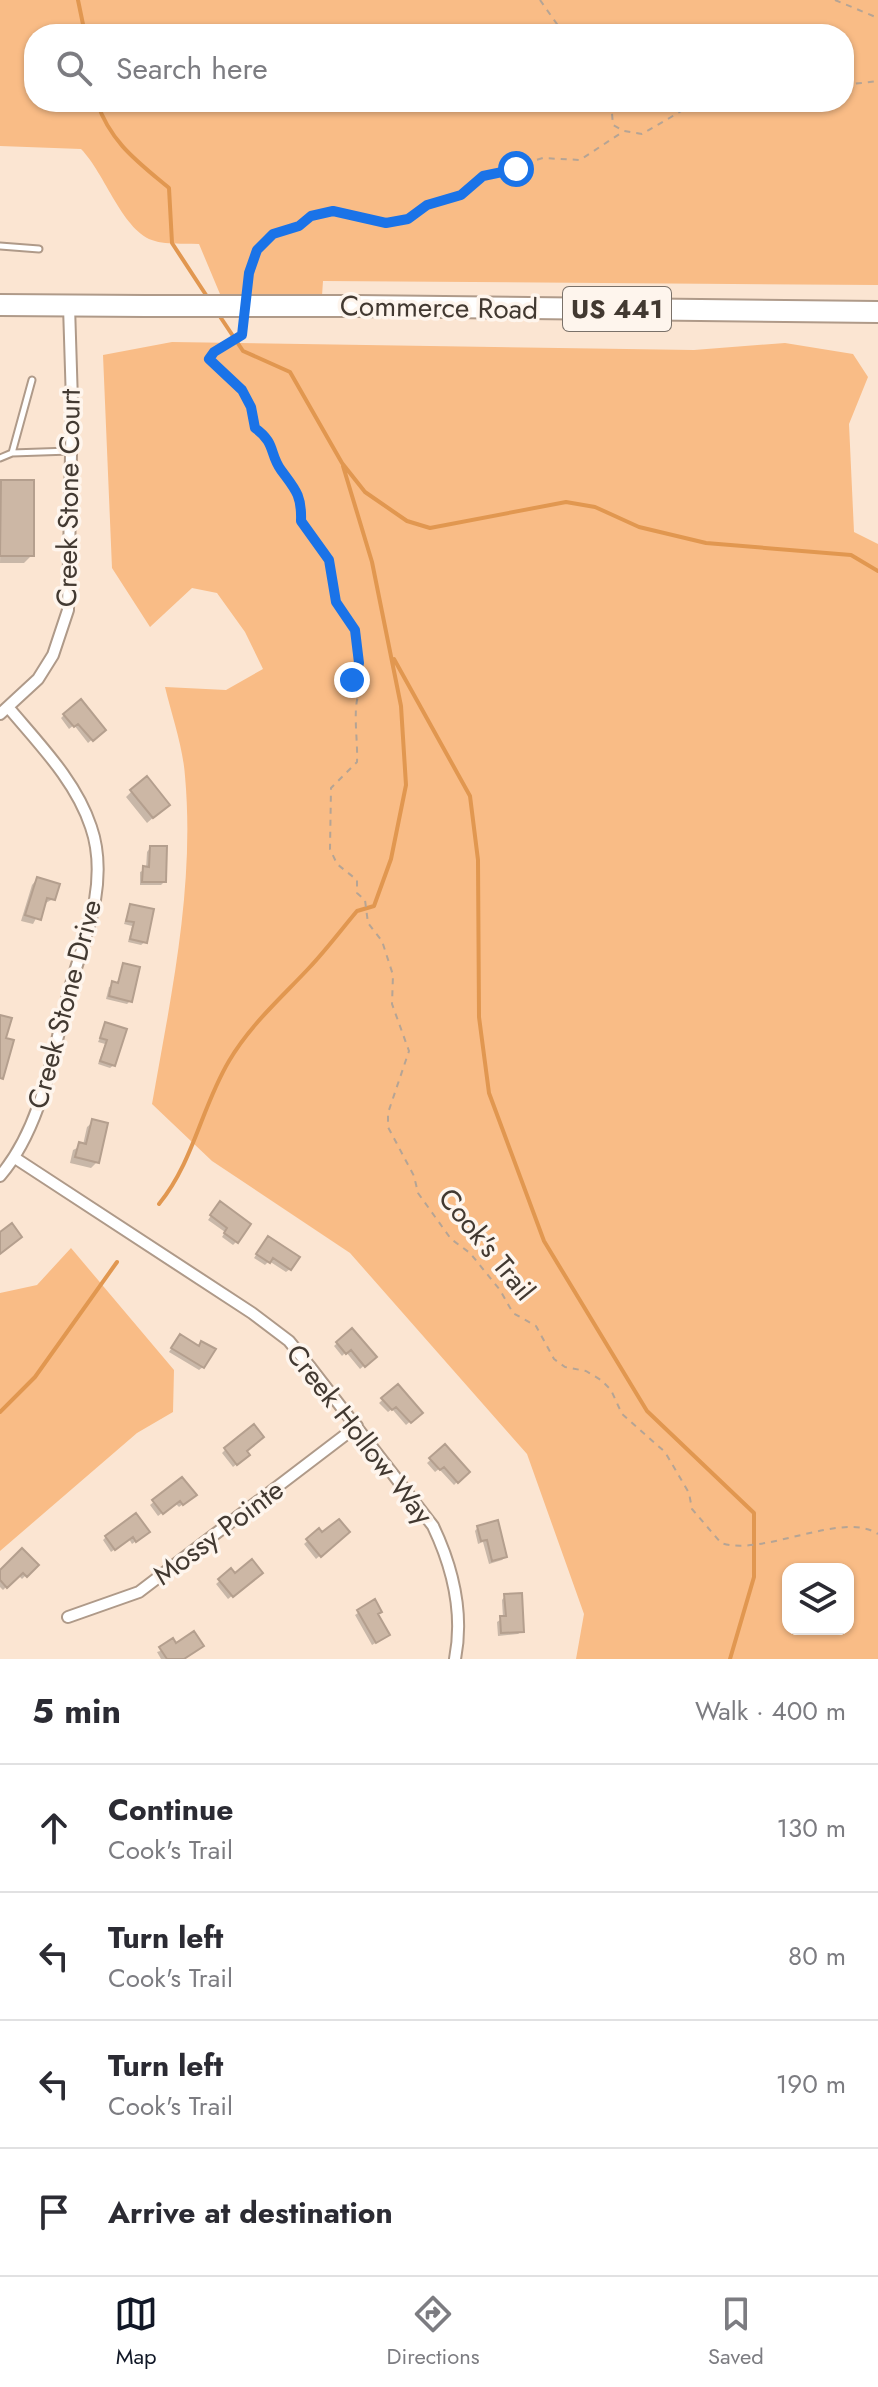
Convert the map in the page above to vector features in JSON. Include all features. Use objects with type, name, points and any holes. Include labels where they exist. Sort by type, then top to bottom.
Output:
[{"type":"highway","name":"Commerce Road","points":[[1,302],[69,306],[878,312]]},
{"type":"street","name":"Creek Stone Court","points":[[4,711],[38,679],[63,632],[68,610],[71,450],[69,306]]},
{"type":"street","name":"Creek Stone Drive","points":[[0,1176],[15,1158],[34,1118],[95,903],[98,865],[92,829],[83,807],[56,765],[4,711]]},
{"type":"street","name":"Creek Hollow Way","points":[[15,1158],[272,1327],[311,1368],[433,1526],[443,1549],[459,1622],[455,1659]]},
{"type":"street","name":"Mossy Pointe","points":[[68,1617],[139,1592],[357,1426]]},
{"type":"lane","points":[[0,246],[39,249]]},
{"type":"lane","points":[[12,453],[32,380]]},
{"type":"lane","points":[[0,458],[12,453],[71,450]]},
{"type":"path","points":[[540,0],[557,24]]},
{"type":"path","points":[[835,0],[878,18]]},
{"type":"path","points":[[854,84],[878,81]]},
{"type":"path","points":[[612,112],[613,125],[624,131],[642,134],[680,112]]},
{"type":"path","points":[[245,299],[249,273],[262,244],[273,234],[299,226],[311,216],[333,211],[386,223],[408,219],[427,205],[461,195],[483,176],[543,158],[580,160],[624,131]]},
{"type":"path","name":"Cook's Trail","points":[[244,314],[242,335],[214,352],[209,359],[242,390],[251,407],[255,428],[270,440],[279,468],[298,488],[302,505],[301,521],[329,560],[336,602],[355,630],[359,663],[351,682],[358,696],[357,762],[331,788],[329,842],[332,857],[357,880],[358,897],[365,900],[366,918],[382,941],[393,975],[392,1004],[409,1051],[388,1113],[388,1127],[414,1176],[418,1193],[451,1239],[470,1253],[500,1290],[509,1309],[536,1326],[554,1359],[565,1367],[586,1371],[601,1380],[611,1390],[622,1414],[665,1452],[689,1493],[692,1509],[714,1537],[727,1545],[750,1544],[827,1532],[846,1525],[878,1534]]},
{"type":"shaded area","points":[[0,0],[878,0],[878,285],[323,281],[322,296],[220,294],[199,244],[160,242],[144,236],[124,215],[81,149],[0,146]]},
{"type":"shaded area","points":[[172,342],[694,350],[785,343],[853,354],[868,377],[849,424],[854,532],[878,544],[878,1659],[576,1659],[584,1614],[527,1454],[350,1253],[212,1161],[152,1104],[179,941],[187,859],[184,765],[165,687],[226,690],[263,669],[245,632],[217,593],[192,588],[150,627],[112,568],[103,355]]},
{"type":"shaded area","points":[[71,1248],[174,1370],[173,1412],[137,1433],[0,1551],[0,1293],[37,1285]]},
{"type":"building","points":[[1,480],[34,480],[34,556],[0,556]]},
{"type":"building","points":[[81,699],[106,730],[93,741],[78,724],[74,727],[63,714]]},
{"type":"building","points":[[147,776],[170,805],[153,818],[130,790]]},
{"type":"building","points":[[150,846],[167,846],[166,882],[142,882],[143,866],[149,867]]},
{"type":"building","points":[[37,877],[60,884],[55,900],[47,898],[41,920],[25,915]]},
{"type":"building","points":[[130,904],[154,909],[147,943],[130,939],[134,922],[126,921]]},
{"type":"building","points":[[123,963],[140,967],[132,1002],[109,996],[112,981],[118,983]]},
{"type":"building","points":[[0,1015],[12,1018],[6,1038],[14,1040],[3,1079],[0,1078]]},
{"type":"building","points":[[105,1022],[127,1029],[115,1066],[100,1061],[107,1040],[100,1038]]},
{"type":"building","points":[[92,1119],[108,1123],[99,1163],[75,1157],[79,1142],[86,1144]]},
{"type":"building","points":[[220,1201],[251,1224],[238,1243],[224,1233],[227,1228],[210,1215]]},
{"type":"building","points":[[12,1223],[22,1237],[0,1254],[0,1232]]},
{"type":"building","points":[[268,1236],[300,1257],[291,1270],[273,1258],[270,1263],[256,1254]]},
{"type":"building","points":[[352,1328],[377,1357],[365,1367],[351,1350],[346,1354],[336,1342]]},
{"type":"building","points":[[180,1334],[199,1346],[201,1341],[216,1349],[204,1368],[171,1348]]},
{"type":"building","points":[[398,1384],[423,1413],[411,1423],[396,1407],[392,1410],[381,1398]]},
{"type":"building","points":[[254,1424],[264,1437],[247,1451],[250,1455],[237,1465],[224,1448]]},
{"type":"building","points":[[445,1444],[470,1472],[458,1483],[444,1467],[440,1470],[429,1458]]},
{"type":"building","points":[[182,1477],[197,1495],[183,1505],[180,1501],[163,1514],[152,1500]]},
{"type":"building","points":[[136,1513],[150,1532],[136,1542],[133,1537],[115,1550],[105,1536]]},
{"type":"building","points":[[339,1519],[350,1532],[321,1557],[306,1539],[319,1528],[322,1532]]},
{"type":"building","points":[[498,1520],[507,1557],[492,1561],[487,1540],[481,1541],[477,1526]]},
{"type":"building","points":[[22,1548],[39,1565],[27,1577],[23,1573],[7,1588],[0,1580],[0,1570]]},
{"type":"building","points":[[252,1559],[263,1573],[233,1597],[218,1579],[231,1568],[235,1573]]},
{"type":"building","points":[[522,1593],[524,1632],[501,1633],[500,1616],[506,1616],[504,1594]]},
{"type":"building","points":[[375,1599],[382,1612],[378,1614],[390,1635],[376,1643],[357,1610]]},
{"type":"building","points":[[194,1631],[204,1646],[184,1659],[167,1659],[159,1647],[173,1638],[176,1643]]},
{"type":"waterway","points":[[78,0],[83,24]]},
{"type":"waterway","points":[[101,112],[117,140],[169,188],[172,243],[208,298]]},
{"type":"waterway","points":[[217,312],[243,351],[290,372],[342,463],[365,492],[407,521],[430,528],[566,502],[595,507],[639,527],[706,543],[851,555],[878,571]]},
{"type":"waterway","points":[[159,1204],[181,1170],[219,1079],[237,1048],[357,911],[374,906],[391,859],[406,785],[401,706],[372,562],[343,466]]},
{"type":"waterway","points":[[394,659],[470,796],[478,860],[479,1017],[489,1093],[544,1241],[647,1411],[754,1513],[754,1577],[730,1659]]},
{"type":"waterway","points":[[0,1412],[35,1377],[117,1262]]},
{"type":"route","points":[[352,680],[359,663],[355,630],[336,602],[329,560],[301,521],[302,505],[298,488],[279,468],[270,440],[255,428],[249,411],[251,407],[242,390],[209,359],[214,352],[242,335],[246,283],[252,262],[257,250],[273,234],[299,226],[311,216],[333,211],[386,223],[408,219],[427,205],[461,195],[483,176],[499,170],[516,169]]}]
